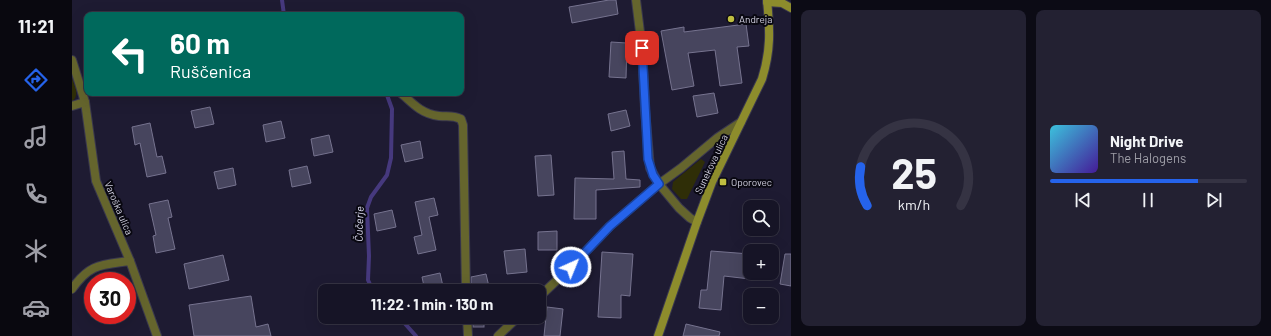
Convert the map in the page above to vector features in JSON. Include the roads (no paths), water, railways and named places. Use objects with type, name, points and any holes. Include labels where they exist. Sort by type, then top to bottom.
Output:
[{"type":"street","points":[[636,0],[642,48],[648,159],[653,175],[659,184],[684,213],[697,222]]},
{"type":"street","points":[[767,1],[783,1],[791,8]]},
{"type":"street","name":"Sunekova ulica","points":[[658,336],[712,182],[762,79],[768,61],[769,37],[767,1]]},
{"type":"street","name":"Varoška ulica","points":[[72,60],[85,102],[96,181],[130,261],[157,336]]},
{"type":"street","points":[[404,96],[423,112],[439,116],[453,116],[461,119],[463,125],[466,284]]},
{"type":"street","points":[[72,106],[85,102]]},
{"type":"street","points":[[546,290],[571,267],[610,226],[659,184],[717,138],[741,122]]},
{"type":"street","points":[[72,289],[86,272],[95,267],[130,261]]},
{"type":"street","points":[[467,324],[468,336]]},
{"type":"street","points":[[498,336],[511,324]]},
{"type":"waterway","name":"Čučerje","points":[[282,0],[284,12]]},
{"type":"waterway","name":"Čučerje","points":[[370,284],[368,280],[369,256],[367,208],[371,197],[387,175],[391,158],[392,109],[387,96]]},
{"type":"waterway","name":"Čučerje","points":[[405,324],[416,336]]},
{"type":"place","name":"Andreja","points":[[731,19]]},
{"type":"place","name":"Oporovec","points":[[723,182]]}]
